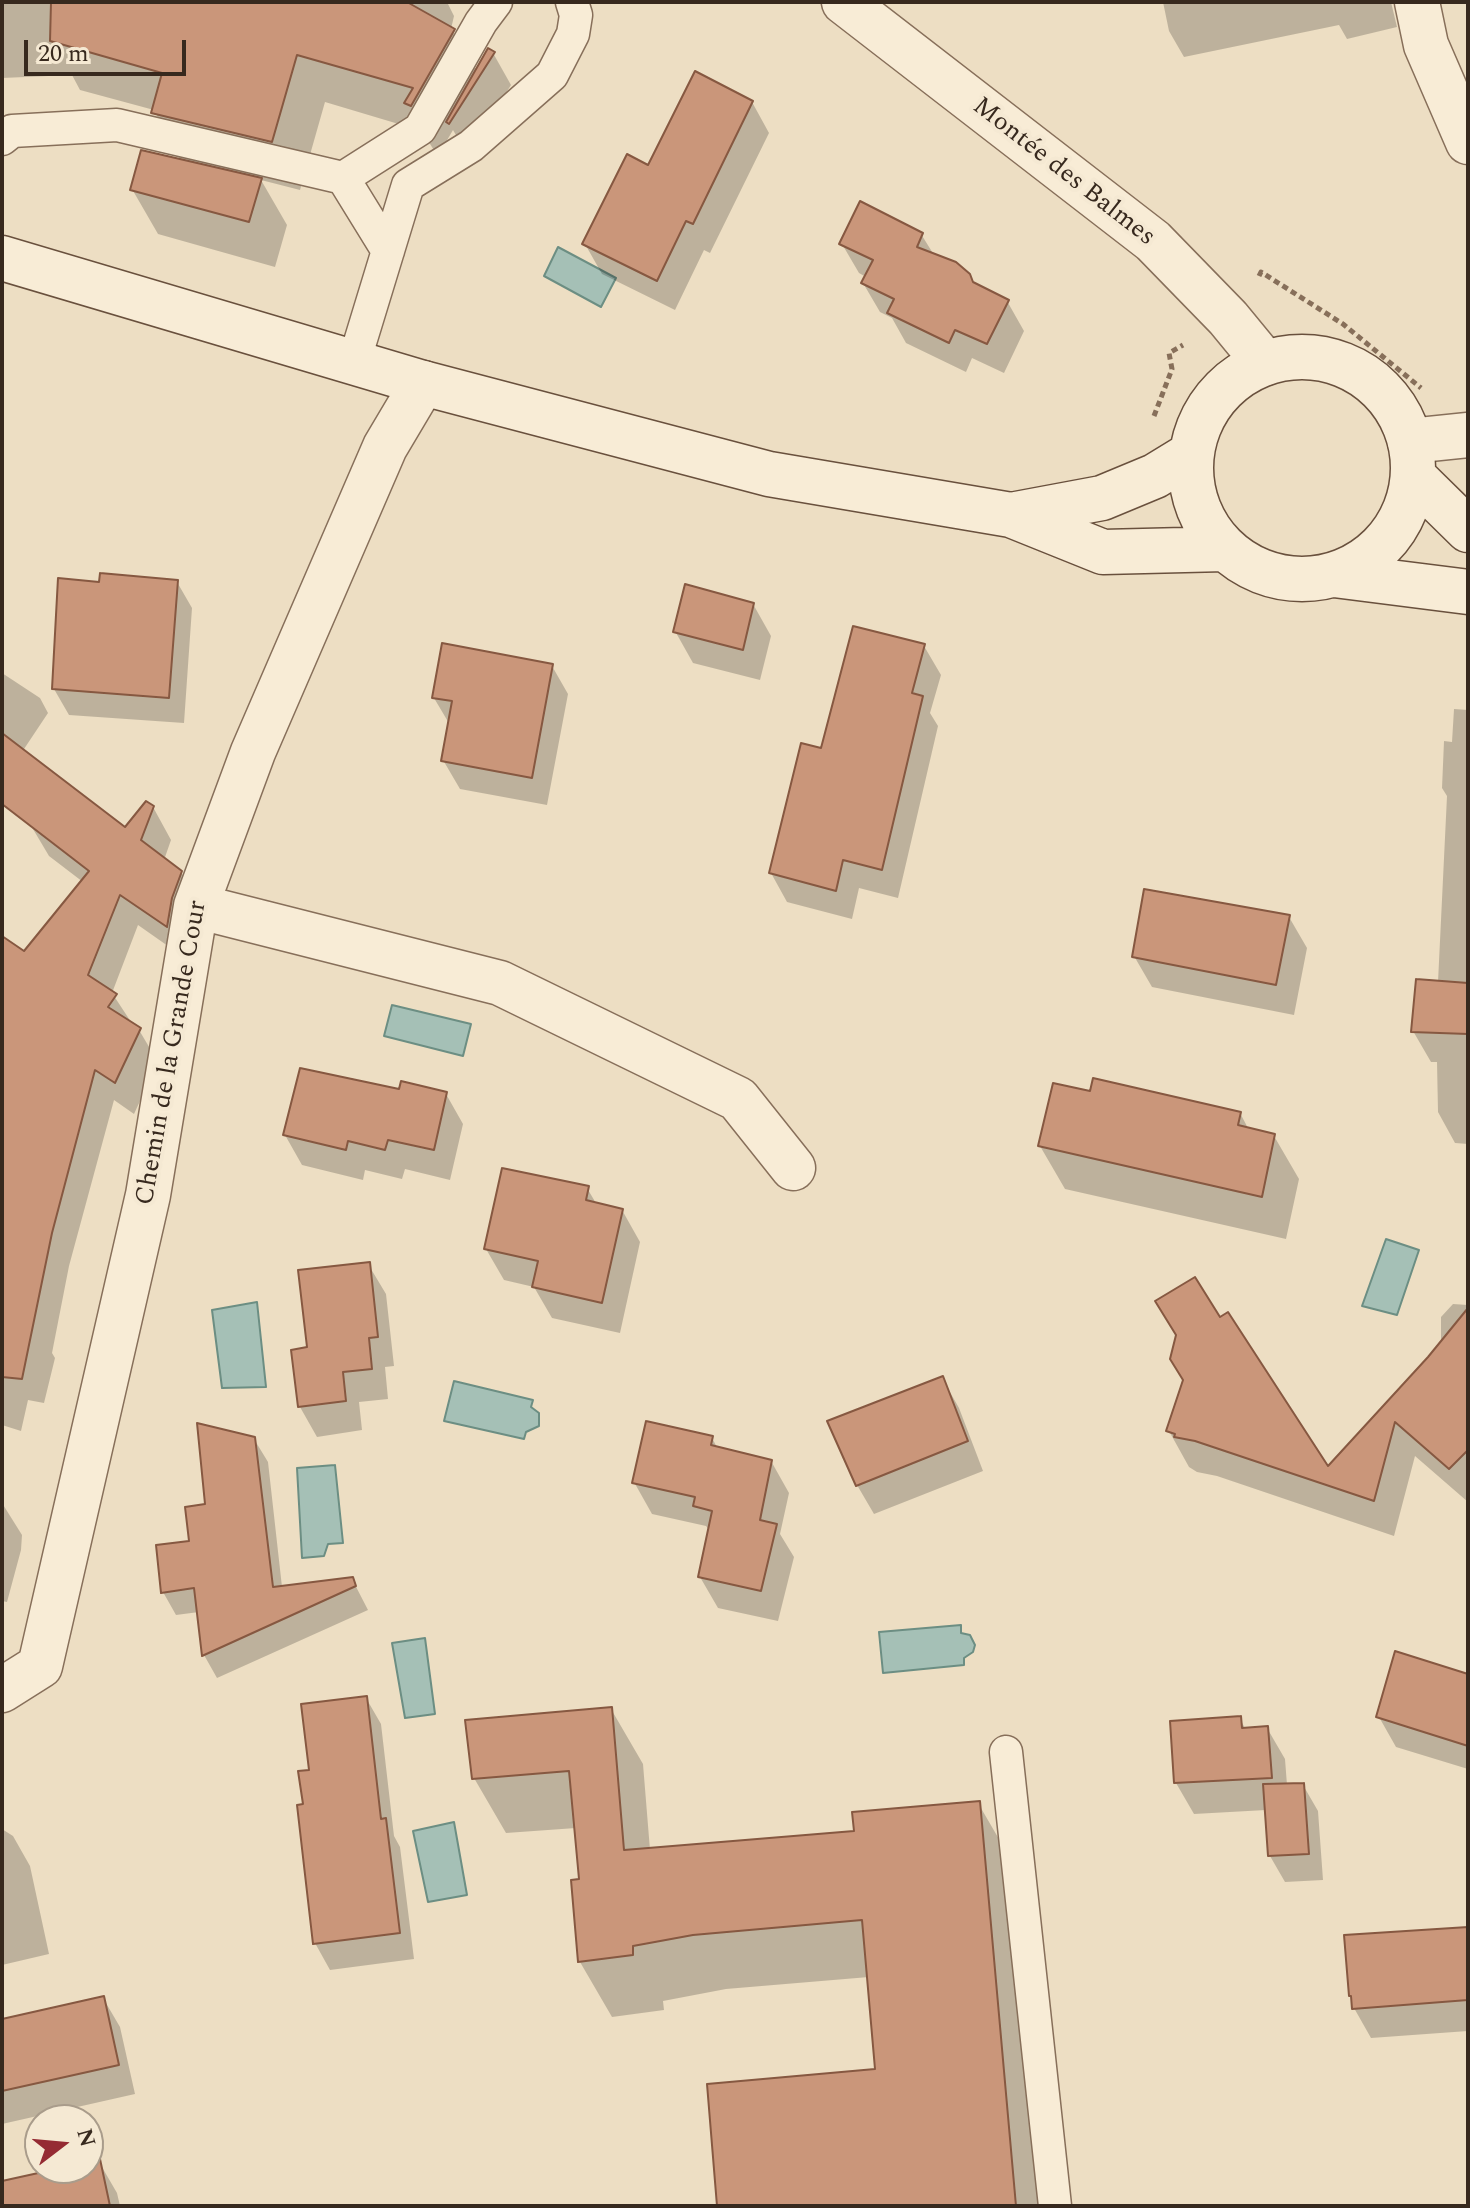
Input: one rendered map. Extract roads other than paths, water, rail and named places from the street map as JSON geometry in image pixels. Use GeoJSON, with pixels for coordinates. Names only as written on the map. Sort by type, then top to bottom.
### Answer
{"type":"FeatureCollection","features":[{"type":"Feature","properties":{"kind":"street","name":"Montée des Balmes"},"geometry":{"type":"LineString","coordinates":[[844,2],[1153,241],[1228,318],[1265,363]]}},
{"type":"Feature","properties":{"kind":"street"},"geometry":{"type":"LineString","coordinates":[[1417,2],[1426,45],[1468,142]]}},
{"type":"Feature","properties":{"kind":"street"},"geometry":{"type":"LineString","coordinates":[[2,258],[423,383],[769,474],[1011,515],[1103,552],[1225,549]]}},
{"type":"Feature","properties":{"kind":"street"},"geometry":{"type":"LineString","coordinates":[[1411,458],[1405,509],[1388,537],[1365,561],[1334,575],[1305,580],[1276,577],[1249,566],[1225,549],[1204,522],[1192,489],[1191,454],[1200,424],[1215,398],[1238,377],[1265,363],[1301,357],[1337,362],[1370,380],[1394,407],[1411,458],[1468,530]]}},
{"type":"Feature","properties":{"kind":"street","name":"Chemin de la Grande Cour"},"geometry":{"type":"LineString","coordinates":[[2,1690],[40,1666],[148,1195],[196,906],[259,737],[385,447],[423,383]]}},
{"type":"Feature","properties":{"kind":"street"},"geometry":{"type":"LineString","coordinates":[[1411,458],[1468,435]]}},
{"type":"Feature","properties":{"kind":"street"},"geometry":{"type":"LineString","coordinates":[[1011,515],[1102,498],[1155,476],[1191,454]]}},
{"type":"Feature","properties":{"kind":"street"},"geometry":{"type":"LineString","coordinates":[[1334,575],[1468,592]]}},
{"type":"Feature","properties":{"kind":"street"},"geometry":{"type":"LineString","coordinates":[[196,906],[500,983],[738,1099],[793,1168]]}},
{"type":"Feature","properties":{"kind":"lane"},"geometry":{"type":"LineString","coordinates":[[343,178],[420,129],[481,22],[496,2]]}},
{"type":"Feature","properties":{"kind":"lane"},"geometry":{"type":"LineString","coordinates":[[354,362],[408,185],[471,146],[552,75],[573,34],[576,15],[572,2]]}},
{"type":"Feature","properties":{"kind":"lane"},"geometry":{"type":"LineString","coordinates":[[2,139],[12,131],[117,125],[343,178],[388,251]]}},
{"type":"Feature","properties":{"kind":"lane"},"geometry":{"type":"LineString","coordinates":[[1006,1752],[1055,2206]]}}]}
